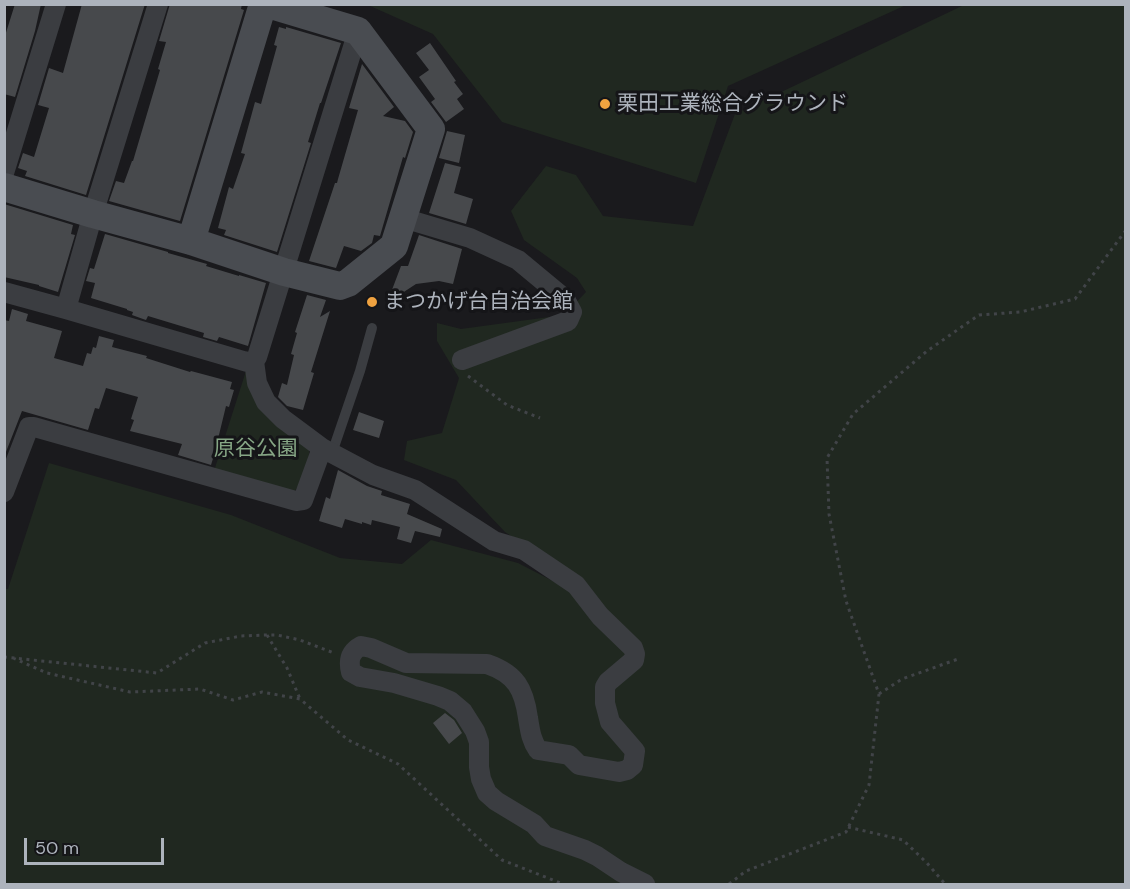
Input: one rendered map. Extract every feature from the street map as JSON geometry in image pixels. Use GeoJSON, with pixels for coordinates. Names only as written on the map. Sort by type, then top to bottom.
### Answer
{"type":"FeatureCollection","features":[{"type":"Feature","properties":{"kind":"street"},"geometry":{"type":"LineString","coordinates":[[4,173],[56,4]]}},
{"type":"Feature","properties":{"kind":"street"},"geometry":{"type":"LineString","coordinates":[[66,309],[158,4]]}},
{"type":"Feature","properties":{"kind":"street"},"geometry":{"type":"LineString","coordinates":[[191,242],[263,4]]}},
{"type":"Feature","properties":{"kind":"street"},"geometry":{"type":"LineString","coordinates":[[4,187],[284,272],[340,286],[348,283],[394,246],[431,129],[358,31],[268,4]]}},
{"type":"Feature","properties":{"kind":"street"},"geometry":{"type":"LineString","coordinates":[[358,31],[284,272],[254,361],[257,383],[266,402],[283,420],[327,451],[373,475],[415,490],[494,542],[524,550],[576,585],[600,616],[633,648],[635,654],[631,664],[608,681],[605,687],[605,703],[610,722],[634,750],[633,765],[619,772],[579,765],[569,755],[538,750],[531,735],[523,693],[517,682],[500,668],[487,664],[406,663],[361,646],[351,655],[349,664],[351,672],[360,677],[402,686],[450,701],[463,712],[475,731],[479,742],[481,779],[487,793],[534,824],[545,836],[585,850],[645,885]]}},
{"type":"Feature","properties":{"kind":"street"},"geometry":{"type":"LineString","coordinates":[[403,218],[470,238],[518,260],[565,299],[572,312],[568,321],[462,360]]}},
{"type":"Feature","properties":{"kind":"street"},"geometry":{"type":"LineString","coordinates":[[4,292],[246,362],[254,361]]}},
{"type":"Feature","properties":{"kind":"street"},"geometry":{"type":"LineString","coordinates":[[4,492],[29,427],[296,501],[303,500],[327,451]]}},
{"type":"Feature","properties":{"kind":"lane"},"geometry":{"type":"LineString","coordinates":[[327,451],[360,371],[372,328]]}},
{"type":"Feature","properties":{"kind":"path"},"geometry":{"type":"LineString","coordinates":[[729,885],[746,872],[846,832],[869,785],[879,694],[846,601],[829,514],[827,458],[853,414],[927,351],[979,315],[1020,312],[1075,298],[1125,230]]}},
{"type":"Feature","properties":{"kind":"path"},"geometry":{"type":"LineString","coordinates":[[462,360],[461,371],[483,388],[507,405],[540,418]]}},
{"type":"Feature","properties":{"kind":"path"},"geometry":{"type":"LineString","coordinates":[[267,635],[287,668],[300,699],[348,740],[398,764],[502,860],[563,885]]}},
{"type":"Feature","properties":{"kind":"path"},"geometry":{"type":"LineString","coordinates":[[4,657],[157,673],[205,643],[242,636],[277,635],[300,640],[350,659]]}},
{"type":"Feature","properties":{"kind":"path"},"geometry":{"type":"LineString","coordinates":[[13,658],[47,673],[130,692],[200,689],[233,700],[262,692],[300,699]]}},
{"type":"Feature","properties":{"kind":"path"},"geometry":{"type":"LineString","coordinates":[[879,694],[902,679],[958,659]]}},
{"type":"Feature","properties":{"kind":"path"},"geometry":{"type":"LineString","coordinates":[[848,827],[903,840],[927,863],[945,885]]}},
{"type":"Feature","properties":{"kind":"green space","name":"栗田工業総合グラウンド"},"geometry":{"type":"Polygon","coordinates":[[[368,5],[906,5],[728,86],[696,183],[502,122],[433,34],[368,5]]]}},
{"type":"Feature","properties":{"kind":"green space"},"geometry":{"type":"Polygon","coordinates":[[[964,5],[1125,5],[1125,884],[5,884],[5,589],[8,589],[49,463],[231,515],[340,558],[402,564],[431,540],[518,563],[574,592],[584,584],[505,532],[456,480],[404,460],[407,441],[442,433],[459,378],[437,341],[437,323],[461,329],[564,315],[586,292],[577,278],[524,240],[511,211],[546,166],[576,175],[603,216],[693,226],[735,114],[964,5]]]}},
{"type":"Feature","properties":{"kind":"green space","name":"原谷公園"},"geometry":{"type":"Polygon","coordinates":[[[246,371],[309,445],[306,470],[300,484],[293,492],[214,471],[246,371]]]}},
{"type":"Feature","properties":{"kind":"building"},"geometry":{"type":"Polygon","coordinates":[[[15,4],[41,4],[15,97],[4,94],[4,39],[15,4]]]}},
{"type":"Feature","properties":{"kind":"building"},"geometry":{"type":"Polygon","coordinates":[[[82,4],[145,4],[86,195],[25,176],[27,171],[18,168],[23,153],[34,157],[49,108],[38,105],[49,68],[63,73],[82,4]]]}},
{"type":"Feature","properties":{"kind":"building"},"geometry":{"type":"Polygon","coordinates":[[[170,4],[242,4],[241,9],[244,10],[180,221],[109,201],[116,181],[124,183],[133,161],[160,70],[158,69],[166,42],[159,41],[170,4]]]}},
{"type":"Feature","properties":{"kind":"building"},"geometry":{"type":"Polygon","coordinates":[[[279,27],[341,43],[308,142],[311,143],[277,252],[224,235],[226,230],[218,228],[229,187],[233,189],[245,154],[241,153],[255,102],[261,104],[277,46],[274,45],[279,27]]]}},
{"type":"Feature","properties":{"kind":"building"},"geometry":{"type":"Polygon","coordinates":[[[430,43],[463,94],[457,99],[464,109],[446,122],[431,102],[435,99],[419,77],[429,70],[416,53],[430,43]]]}},
{"type":"Feature","properties":{"kind":"building"},"geometry":{"type":"Polygon","coordinates":[[[362,64],[394,107],[383,116],[405,121],[413,132],[405,158],[403,157],[380,236],[374,235],[372,243],[361,251],[344,246],[336,268],[309,261],[335,183],[337,183],[358,110],[349,108],[362,64]]]}},
{"type":"Feature","properties":{"kind":"building"},"geometry":{"type":"Polygon","coordinates":[[[447,131],[465,135],[459,163],[439,158],[447,131]]]}},
{"type":"Feature","properties":{"kind":"building"},"geometry":{"type":"Polygon","coordinates":[[[445,163],[461,167],[454,193],[473,199],[466,224],[429,213],[445,163]]]}},
{"type":"Feature","properties":{"kind":"building"},"geometry":{"type":"Polygon","coordinates":[[[4,204],[73,225],[71,234],[75,235],[58,292],[4,277],[4,204]]]}},
{"type":"Feature","properties":{"kind":"building"},"geometry":{"type":"Polygon","coordinates":[[[105,234],[266,283],[248,346],[219,337],[217,341],[203,337],[204,333],[148,316],[146,320],[132,315],[133,312],[127,309],[91,298],[95,283],[86,281],[90,268],[94,269],[105,234]]]}},
{"type":"Feature","properties":{"kind":"building"},"geometry":{"type":"Polygon","coordinates":[[[419,235],[462,249],[453,284],[439,281],[416,284],[387,303],[401,266],[408,266],[419,235]]]}},
{"type":"Feature","properties":{"kind":"building"},"geometry":{"type":"Polygon","coordinates":[[[307,295],[326,300],[320,317],[330,311],[311,372],[314,373],[303,410],[287,406],[278,397],[282,383],[287,385],[294,355],[291,354],[297,333],[295,332],[307,295]]]}},
{"type":"Feature","properties":{"kind":"building"},"geometry":{"type":"Polygon","coordinates":[[[12,309],[28,314],[26,321],[62,331],[54,358],[83,366],[87,353],[91,354],[93,347],[96,348],[99,336],[114,340],[112,347],[147,356],[146,358],[190,372],[232,382],[230,389],[234,390],[229,407],[226,406],[211,465],[178,455],[182,444],[130,431],[138,397],[106,388],[99,409],[95,408],[88,430],[22,411],[4,457],[4,320],[9,321],[12,309]]]}},
{"type":"Feature","properties":{"kind":"building"},"geometry":{"type":"Polygon","coordinates":[[[359,412],[384,421],[379,438],[353,430],[359,412]]]}},
{"type":"Feature","properties":{"kind":"building"},"geometry":{"type":"Polygon","coordinates":[[[338,470],[367,486],[382,491],[381,495],[410,504],[407,514],[442,529],[440,537],[415,531],[411,543],[397,539],[400,527],[372,520],[371,525],[345,519],[342,528],[319,521],[326,497],[330,499],[338,470]]]}},
{"type":"Feature","properties":{"kind":"building"},"geometry":{"type":"Polygon","coordinates":[[[445,713],[454,720],[462,733],[449,744],[433,723],[445,713]]]}},
{"type":"Feature","properties":{"kind":"place","name":"栗田工業総合グラウンド"},"geometry":{"type":"Point","coordinates":[605,104]}},
{"type":"Feature","properties":{"kind":"place","name":"まつかげ台自治会館"},"geometry":{"type":"Point","coordinates":[372,302]}}]}
